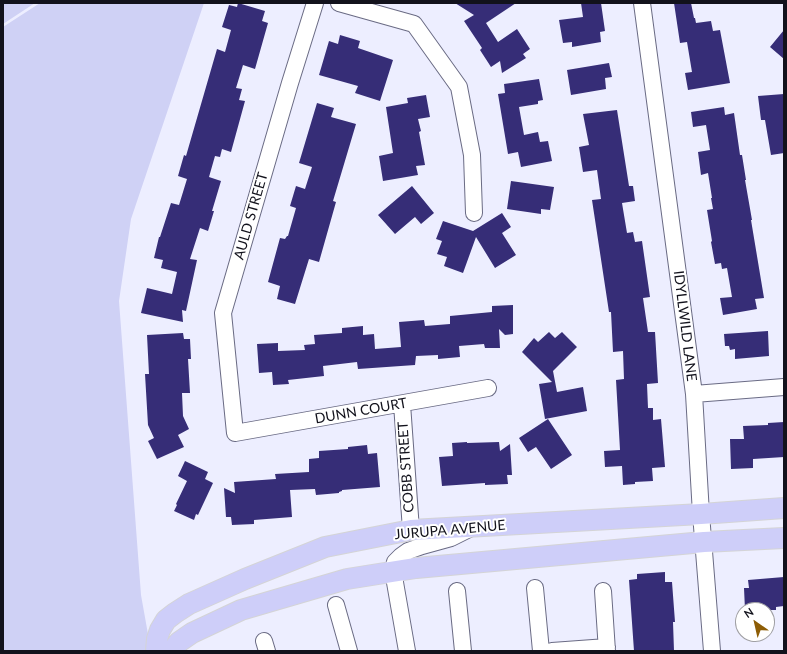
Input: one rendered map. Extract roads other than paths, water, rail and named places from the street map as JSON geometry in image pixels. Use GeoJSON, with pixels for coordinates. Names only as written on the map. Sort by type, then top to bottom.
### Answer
{"type":"FeatureCollection","features":[{"type":"Feature","properties":{"kind":"main road","name":"JURUPA AVENUE"},"geometry":{"type":"LineString","coordinates":[[156,651],[157,639],[166,620],[189,604],[245,579],[325,548],[411,530],[784,508]]}},
{"type":"Feature","properties":{"kind":"main road"},"geometry":{"type":"LineString","coordinates":[[172,651],[179,642],[192,633],[240,610],[346,578],[416,568],[704,542],[784,538]]}},
{"type":"Feature","properties":{"kind":"street","name":"AULD STREET"},"geometry":{"type":"LineString","coordinates":[[235,433],[223,313],[290,83],[315,3]]}},
{"type":"Feature","properties":{"kind":"street"},"geometry":{"type":"LineString","coordinates":[[339,3],[414,24],[459,87],[472,155],[474,213]]}},
{"type":"Feature","properties":{"kind":"street","name":"IDYLLWILD LANE"},"geometry":{"type":"LineString","coordinates":[[642,3],[694,394],[701,514],[712,651]]}},
{"type":"Feature","properties":{"kind":"street"},"geometry":{"type":"LineString","coordinates":[[694,394],[784,387]]}},
{"type":"Feature","properties":{"kind":"street","name":"DUNN COURT"},"geometry":{"type":"LineString","coordinates":[[235,433],[488,388]]}},
{"type":"Feature","properties":{"kind":"street","name":"COBB STREET"},"geometry":{"type":"LineString","coordinates":[[402,404],[411,530]]}},
{"type":"Feature","properties":{"kind":"street"},"geometry":{"type":"LineString","coordinates":[[407,651],[393,571],[396,562],[408,551],[451,538],[474,527]]}},
{"type":"Feature","properties":{"kind":"street"},"geometry":{"type":"LineString","coordinates":[[535,588],[541,651]]}},
{"type":"Feature","properties":{"kind":"street"},"geometry":{"type":"LineString","coordinates":[[457,591],[463,651]]}},
{"type":"Feature","properties":{"kind":"street"},"geometry":{"type":"LineString","coordinates":[[552,651],[607,649],[603,591]]}},
{"type":"Feature","properties":{"kind":"street"},"geometry":{"type":"LineString","coordinates":[[336,605],[349,651]]}}]}
